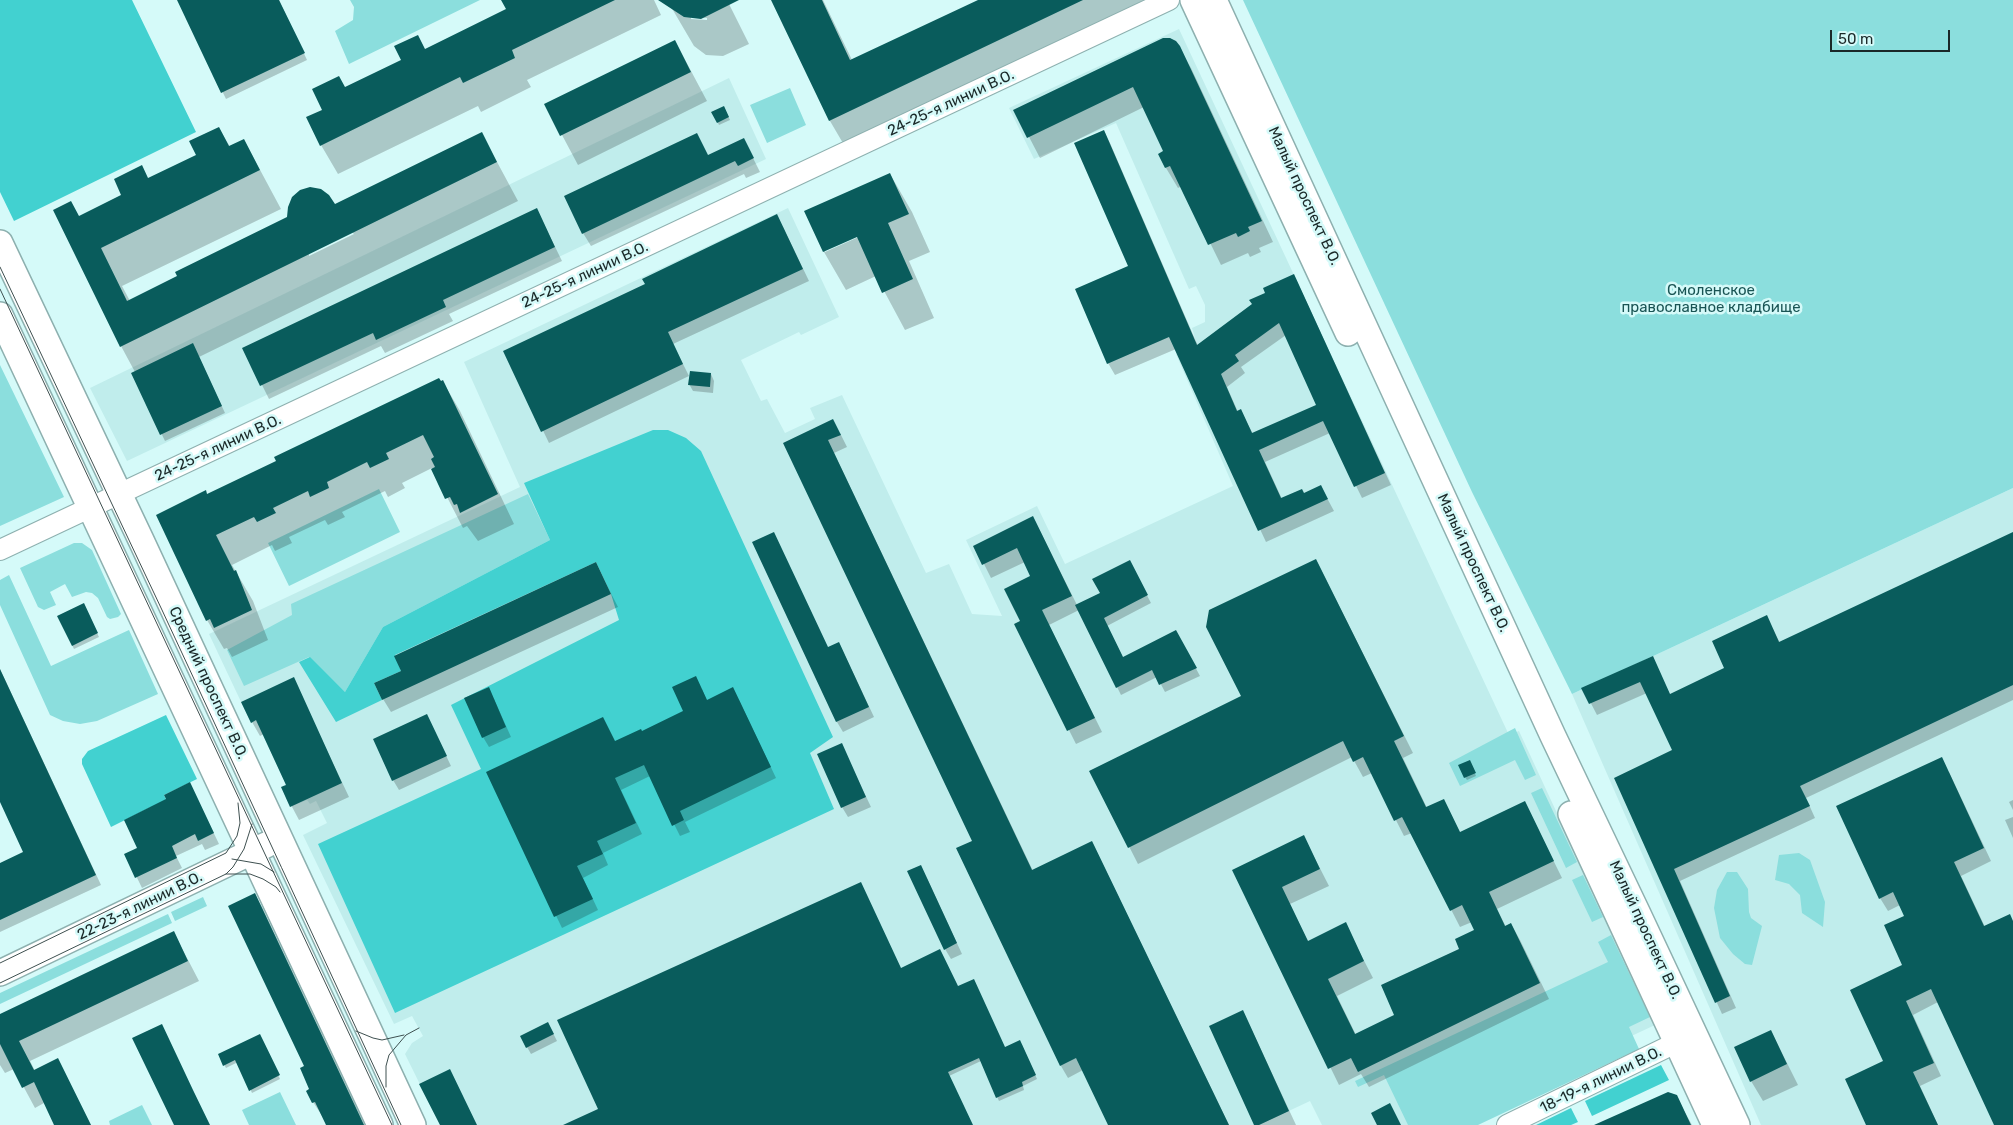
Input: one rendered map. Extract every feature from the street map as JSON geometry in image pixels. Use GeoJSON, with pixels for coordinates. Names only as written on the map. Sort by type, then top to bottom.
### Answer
{"type":"FeatureCollection","features":[{"type":"Feature","properties":{"kind":"main road","name":"Малый проспект В.О."},"geometry":{"type":"LineString","coordinates":[[1193,0],[1686,1038],[1736,1125]]}},
{"type":"Feature","properties":{"kind":"main road","name":"Малый проспект В.О."},"geometry":{"type":"LineString","coordinates":[[1214,0],[1549,728],[1686,1038],[1715,1125]]}},
{"type":"Feature","properties":{"kind":"main road","name":"Средний проспект В.О."},"geometry":{"type":"LineString","coordinates":[[0,243],[413,1125]]}},
{"type":"Feature","properties":{"kind":"main road","name":"Средний проспект В.О."},"geometry":{"type":"LineString","coordinates":[[0,314],[380,1125]]}},
{"type":"Feature","properties":{"kind":"main road","name":"22-23-я линии В.О."},"geometry":{"type":"LineString","coordinates":[[0,973],[280,838]]}},
{"type":"Feature","properties":{"kind":"street","name":"24-25-я линии В.О."},"geometry":{"type":"LineString","coordinates":[[0,550],[1169,0]]}},
{"type":"Feature","properties":{"kind":"street","name":"18-19-я линии В.О."},"geometry":{"type":"LineString","coordinates":[[1507,1125],[1686,1038]]}},
{"type":"Feature","properties":{"kind":"shaded area"},"geometry":{"type":"Polygon","coordinates":[[[0,0],[132,0],[196,132],[14,221],[0,192],[0,0]]]}},
{"type":"Feature","properties":{"kind":"shaded area"},"geometry":{"type":"Polygon","coordinates":[[[1179,29],[1509,735],[1519,731],[1655,1025],[1441,1125],[1322,1125],[1310,1101],[1259,1125],[440,1125],[405,1054],[412,1043],[423,1036],[412,1016],[394,1024],[303,835],[327,823],[316,801],[310,804],[307,800],[290,807],[281,787],[286,784],[256,721],[251,723],[209,634],[520,487],[464,362],[788,208],[839,317],[801,335],[799,332],[741,360],[761,401],[767,399],[785,433],[815,419],[810,408],[842,395],[926,573],[949,564],[972,614],[1002,616],[966,540],[1037,506],[1065,564],[1233,486],[1176,354],[1196,342],[1192,328],[1205,322],[1205,305],[1196,286],[1189,289],[1116,123],[1034,159],[1009,108],[1179,29]]]}},
{"type":"Feature","properties":{"kind":"shaded area"},"geometry":{"type":"Polygon","coordinates":[[[729,78],[766,159],[127,461],[90,388],[729,78]]]}},
{"type":"Feature","properties":{"kind":"shaded area"},"geometry":{"type":"Polygon","coordinates":[[[653,430],[668,430],[686,438],[701,451],[833,737],[810,753],[834,809],[395,1013],[318,844],[481,769],[451,705],[619,620],[611,594],[596,562],[395,655],[401,671],[374,683],[382,700],[336,722],[299,662],[310,657],[345,692],[383,627],[550,540],[524,483],[653,430]]]}},
{"type":"Feature","properties":{"kind":"shaded area"},"geometry":{"type":"Polygon","coordinates":[[[2013,488],[2013,1125],[1761,1125],[1572,694],[2013,488]]]}},
{"type":"Feature","properties":{"kind":"shaded area"},"geometry":{"type":"Polygon","coordinates":[[[166,715],[197,779],[164,795],[170,808],[151,807],[111,827],[82,764],[82,759],[88,751],[166,715]]]}},
{"type":"Feature","properties":{"kind":"shaded area"},"geometry":{"type":"Polygon","coordinates":[[[1661,1065],[1669,1080],[1592,1116],[1585,1101],[1661,1065]]]}},
{"type":"Feature","properties":{"kind":"shaded area"},"geometry":{"type":"Polygon","coordinates":[[[1571,1108],[1578,1122],[1571,1125],[1536,1125],[1571,1108]]]}},
{"type":"Feature","properties":{"kind":"green space"},"geometry":{"type":"Polygon","coordinates":[[[350,0],[480,0],[349,64],[335,31],[353,20],[354,7],[350,0]]]}},
{"type":"Feature","properties":{"kind":"green space","name":"Смоленское православное кладбище"},"geometry":{"type":"Polygon","coordinates":[[[1243,0],[2013,0],[2013,488],[1572,694],[1472,492],[1243,0]]]}},
{"type":"Feature","properties":{"kind":"green space"},"geometry":{"type":"Polygon","coordinates":[[[790,88],[806,125],[767,143],[750,105],[790,88]]]}},
{"type":"Feature","properties":{"kind":"green space"},"geometry":{"type":"Polygon","coordinates":[[[0,365],[64,497],[0,526],[0,365]]]}},
{"type":"Feature","properties":{"kind":"green space"},"geometry":{"type":"Polygon","coordinates":[[[379,489],[400,532],[289,586],[268,543],[379,489]]]}},
{"type":"Feature","properties":{"kind":"green space"},"geometry":{"type":"Polygon","coordinates":[[[528,494],[550,540],[383,627],[345,692],[309,657],[244,686],[227,650],[292,615],[291,604],[528,494]]]}},
{"type":"Feature","properties":{"kind":"green space"},"geometry":{"type":"Polygon","coordinates":[[[74,543],[82,543],[92,550],[121,614],[118,617],[110,619],[107,617],[98,598],[92,593],[86,592],[72,597],[65,584],[50,592],[56,605],[44,610],[38,607],[20,568],[74,543]]]}},
{"type":"Feature","properties":{"kind":"green space"},"geometry":{"type":"Polygon","coordinates":[[[9,575],[51,666],[129,630],[158,694],[97,721],[80,724],[63,721],[50,715],[0,605],[0,580],[9,575]]]}},
{"type":"Feature","properties":{"kind":"green space"},"geometry":{"type":"Polygon","coordinates":[[[1515,728],[1536,775],[1525,780],[1515,760],[1460,786],[1449,763],[1515,728]]]}},
{"type":"Feature","properties":{"kind":"green space"},"geometry":{"type":"Polygon","coordinates":[[[1542,788],[1577,862],[1566,868],[1531,793],[1542,788]]]}},
{"type":"Feature","properties":{"kind":"green space"},"geometry":{"type":"Polygon","coordinates":[[[1799,853],[1810,860],[1825,902],[1823,927],[1802,913],[1800,895],[1789,884],[1775,880],[1779,855],[1799,853]]]}},
{"type":"Feature","properties":{"kind":"green space"},"geometry":{"type":"Polygon","coordinates":[[[1727,872],[1737,872],[1748,889],[1751,918],[1762,926],[1752,965],[1745,964],[1733,954],[1720,938],[1714,908],[1717,890],[1727,872]]]}},
{"type":"Feature","properties":{"kind":"green space"},"geometry":{"type":"Polygon","coordinates":[[[1583,875],[1603,917],[1592,922],[1572,880],[1583,875]]]}},
{"type":"Feature","properties":{"kind":"green space"},"geometry":{"type":"Polygon","coordinates":[[[203,897],[207,906],[175,921],[171,912],[203,897]]]}},
{"type":"Feature","properties":{"kind":"green space"},"geometry":{"type":"Polygon","coordinates":[[[168,914],[172,923],[0,1004],[0,993],[168,914]]]}},
{"type":"Feature","properties":{"kind":"green space"},"geometry":{"type":"Polygon","coordinates":[[[1611,935],[1650,1017],[1629,1027],[1639,1049],[1478,1125],[1408,1125],[1384,1075],[1358,1087],[1355,1081],[1608,962],[1598,942],[1611,935]]]}},
{"type":"Feature","properties":{"kind":"green space"},"geometry":{"type":"Polygon","coordinates":[[[280,1092],[296,1125],[249,1125],[242,1110],[280,1092]]]}},
{"type":"Feature","properties":{"kind":"green space"},"geometry":{"type":"Polygon","coordinates":[[[142,1105],[152,1125],[110,1125],[109,1121],[142,1105]]]}},
{"type":"Feature","properties":{"kind":"building"},"geometry":{"type":"Polygon","coordinates":[[[177,0],[279,0],[305,53],[221,93],[177,0]]]}},
{"type":"Feature","properties":{"kind":"building"},"geometry":{"type":"Polygon","coordinates":[[[501,0],[615,0],[512,50],[515,58],[463,83],[460,77],[320,146],[306,117],[322,110],[312,89],[339,76],[345,87],[401,60],[394,46],[418,35],[425,49],[506,9],[501,0]]]}},
{"type":"Feature","properties":{"kind":"building"},"geometry":{"type":"Polygon","coordinates":[[[658,0],[739,0],[701,19],[684,17],[658,0]]]}},
{"type":"Feature","properties":{"kind":"building"},"geometry":{"type":"Polygon","coordinates":[[[771,0],[822,0],[850,60],[978,0],[1083,0],[829,121],[771,0]]]}},
{"type":"Feature","properties":{"kind":"building"},"geometry":{"type":"Polygon","coordinates":[[[1163,38],[1170,38],[1180,46],[1262,221],[1248,227],[1250,231],[1238,237],[1236,233],[1208,245],[1170,166],[1165,168],[1158,154],[1163,151],[1133,87],[1027,138],[1013,110],[1163,38]]]}},
{"type":"Feature","properties":{"kind":"building"},"geometry":{"type":"Polygon","coordinates":[[[675,40],[691,72],[560,136],[544,104],[675,40]]]}},
{"type":"Feature","properties":{"kind":"building"},"geometry":{"type":"Polygon","coordinates":[[[724,106],[729,117],[717,123],[711,112],[724,106]]]}},
{"type":"Feature","properties":{"kind":"building"},"geometry":{"type":"Polygon","coordinates":[[[219,127],[229,146],[244,139],[260,170],[101,248],[127,301],[177,276],[175,272],[287,217],[292,197],[300,190],[310,187],[321,189],[329,195],[335,204],[482,132],[497,162],[120,347],[53,210],[71,201],[79,216],[121,195],[114,179],[142,165],[148,178],[196,155],[189,141],[219,127]]]}},
{"type":"Feature","properties":{"kind":"building"},"geometry":{"type":"Polygon","coordinates":[[[1104,130],[1197,345],[1252,304],[1249,300],[1265,293],[1263,288],[1294,274],[1385,473],[1354,487],[1323,421],[1259,450],[1281,498],[1302,489],[1304,493],[1321,485],[1328,499],[1258,531],[1169,337],[1107,364],[1075,289],[1128,266],[1074,143],[1104,130]],[[1279,323],[1235,355],[1239,361],[1221,374],[1237,411],[1241,409],[1252,433],[1316,405],[1279,323]]]}},
{"type":"Feature","properties":{"kind":"building"},"geometry":{"type":"Polygon","coordinates":[[[697,133],[708,155],[744,138],[754,158],[738,166],[735,161],[582,234],[564,196],[697,133]]]}},
{"type":"Feature","properties":{"kind":"building"},"geometry":{"type":"Polygon","coordinates":[[[890,173],[909,214],[888,223],[913,279],[882,293],[857,237],[823,252],[804,211],[890,173]]]}},
{"type":"Feature","properties":{"kind":"building"},"geometry":{"type":"Polygon","coordinates":[[[537,208],[555,247],[443,300],[446,307],[376,340],[373,333],[260,386],[242,348],[537,208]]]}},
{"type":"Feature","properties":{"kind":"building"},"geometry":{"type":"Polygon","coordinates":[[[777,214],[803,269],[668,332],[683,364],[541,432],[503,351],[645,284],[642,279],[777,214]]]}},
{"type":"Feature","properties":{"kind":"building"},"geometry":{"type":"Polygon","coordinates":[[[193,343],[222,406],[160,435],[131,373],[193,343]]]}},
{"type":"Feature","properties":{"kind":"building"},"geometry":{"type":"Polygon","coordinates":[[[690,371],[711,373],[710,387],[688,385],[690,371]]]}},
{"type":"Feature","properties":{"kind":"building"},"geometry":{"type":"Polygon","coordinates":[[[439,378],[441,381],[443,380],[498,494],[460,513],[457,504],[454,505],[450,497],[445,499],[431,469],[435,467],[431,459],[434,457],[423,435],[386,453],[389,459],[370,468],[367,462],[327,482],[329,488],[310,497],[308,491],[273,508],[276,513],[257,522],[254,517],[216,535],[234,571],[236,570],[252,610],[214,628],[210,619],[206,621],[156,515],[206,490],[207,494],[276,461],[274,457],[439,378]]]}},
{"type":"Feature","properties":{"kind":"building"},"geometry":{"type":"Polygon","coordinates":[[[833,419],[841,435],[828,440],[1032,870],[1092,841],[1229,1125],[1108,1125],[1076,1058],[1060,1066],[956,848],[972,841],[783,443],[833,419]]]}},
{"type":"Feature","properties":{"kind":"building"},"geometry":{"type":"Polygon","coordinates":[[[1033,516],[1072,596],[1042,610],[1095,718],[1067,731],[1014,624],[1020,621],[1004,589],[1030,576],[1017,548],[982,565],[973,546],[1033,516]]]}},
{"type":"Feature","properties":{"kind":"building"},"geometry":{"type":"Polygon","coordinates":[[[774,532],[828,647],[839,642],[869,707],[836,722],[752,542],[774,532]]]}},
{"type":"Feature","properties":{"kind":"building"},"geometry":{"type":"Polygon","coordinates":[[[2013,532],[2013,685],[1800,786],[1810,806],[1674,869],[1730,996],[1715,1003],[1614,778],[1672,750],[1640,682],[1589,704],[1581,688],[1653,656],[1670,694],[1724,668],[1712,641],[1767,615],[1779,642],[2013,532]]]}},
{"type":"Feature","properties":{"kind":"building"},"geometry":{"type":"Polygon","coordinates":[[[1316,559],[1404,736],[1394,741],[1426,807],[1444,799],[1460,832],[1525,801],[1554,861],[1489,892],[1505,926],[1511,923],[1540,983],[1358,1072],[1351,1058],[1328,1069],[1232,870],[1304,835],[1320,869],[1282,887],[1308,941],[1346,922],[1364,961],[1328,979],[1355,1034],[1394,1015],[1381,985],[1459,949],[1455,939],[1474,930],[1462,905],[1450,911],[1402,817],[1394,821],[1363,757],[1353,762],[1343,741],[1128,848],[1089,771],[1241,696],[1206,627],[1209,610],[1316,559]]]}},
{"type":"Feature","properties":{"kind":"building"},"geometry":{"type":"Polygon","coordinates":[[[1130,560],[1148,595],[1104,618],[1123,657],[1176,630],[1197,668],[1159,685],[1152,670],[1116,688],[1075,605],[1100,593],[1092,579],[1130,560]]]}},
{"type":"Feature","properties":{"kind":"building"},"geometry":{"type":"Polygon","coordinates":[[[596,562],[611,594],[382,700],[374,683],[401,671],[394,656],[596,562]]]}},
{"type":"Feature","properties":{"kind":"building"},"geometry":{"type":"Polygon","coordinates":[[[84,603],[98,633],[72,646],[57,616],[84,603]]]}},
{"type":"Feature","properties":{"kind":"building"},"geometry":{"type":"Polygon","coordinates":[[[0,669],[96,875],[0,920],[0,863],[23,852],[0,802],[0,669]]]}},
{"type":"Feature","properties":{"kind":"building"},"geometry":{"type":"Polygon","coordinates":[[[696,676],[707,700],[733,687],[771,767],[680,811],[684,820],[672,826],[644,765],[615,778],[636,823],[597,841],[603,854],[577,866],[593,899],[554,917],[486,772],[603,717],[615,741],[641,729],[642,731],[683,711],[672,687],[696,676]]]}},
{"type":"Feature","properties":{"kind":"building"},"geometry":{"type":"Polygon","coordinates":[[[294,677],[342,783],[290,807],[281,787],[286,785],[256,720],[251,723],[241,702],[294,677]]]}},
{"type":"Feature","properties":{"kind":"building"},"geometry":{"type":"Polygon","coordinates":[[[489,687],[506,727],[482,738],[464,698],[489,687]]]}},
{"type":"Feature","properties":{"kind":"building"},"geometry":{"type":"Polygon","coordinates":[[[427,714],[447,756],[392,781],[373,739],[427,714]]]}},
{"type":"Feature","properties":{"kind":"building"},"geometry":{"type":"Polygon","coordinates":[[[842,743],[866,797],[841,808],[817,754],[842,743]]]}},
{"type":"Feature","properties":{"kind":"building"},"geometry":{"type":"Polygon","coordinates":[[[1942,757],[1984,848],[1954,862],[1984,926],[2010,914],[2013,921],[2013,1125],[1994,1125],[1931,989],[1906,1001],[1934,1063],[1913,1072],[1938,1125],[1866,1125],[1845,1079],[1883,1061],[1850,990],[1902,965],[1884,925],[1904,916],[1893,892],[1879,899],[1836,806],[1942,757]]]}},
{"type":"Feature","properties":{"kind":"building"},"geometry":{"type":"Polygon","coordinates":[[[1470,760],[1476,773],[1464,778],[1458,765],[1470,760]]]}},
{"type":"Feature","properties":{"kind":"building"},"geometry":{"type":"Polygon","coordinates":[[[190,782],[214,833],[198,841],[195,834],[172,846],[177,858],[135,878],[124,854],[137,848],[124,820],[166,799],[164,795],[190,782]]]}},
{"type":"Feature","properties":{"kind":"building"},"geometry":{"type":"Polygon","coordinates":[[[921,865],[957,943],[944,950],[907,871],[921,865]]]}},
{"type":"Feature","properties":{"kind":"building"},"geometry":{"type":"Polygon","coordinates":[[[861,882],[901,968],[940,949],[958,986],[974,979],[1005,1047],[1020,1040],[1036,1075],[1022,1082],[1023,1086],[996,1098],[979,1058],[948,1072],[973,1125],[563,1125],[598,1109],[557,1020],[861,882]]]}},
{"type":"Feature","properties":{"kind":"building"},"geometry":{"type":"Polygon","coordinates":[[[255,893],[364,1125],[326,1125],[315,1102],[312,1103],[306,1091],[309,1089],[300,1068],[304,1066],[228,906],[255,893]]]}},
{"type":"Feature","properties":{"kind":"building"},"geometry":{"type":"Polygon","coordinates":[[[174,931],[188,961],[19,1041],[34,1070],[58,1058],[91,1125],[54,1125],[34,1082],[22,1088],[0,1044],[0,1014],[174,931]]]}},
{"type":"Feature","properties":{"kind":"building"},"geometry":{"type":"Polygon","coordinates":[[[1243,1010],[1289,1111],[1259,1125],[1254,1125],[1209,1026],[1243,1010]]]}},
{"type":"Feature","properties":{"kind":"building"},"geometry":{"type":"Polygon","coordinates":[[[548,1022],[554,1034],[526,1048],[520,1036],[548,1022]]]}},
{"type":"Feature","properties":{"kind":"building"},"geometry":{"type":"Polygon","coordinates":[[[162,1024],[210,1125],[174,1125],[132,1038],[162,1024]]]}},
{"type":"Feature","properties":{"kind":"building"},"geometry":{"type":"Polygon","coordinates":[[[1771,1030],[1787,1064],[1750,1082],[1734,1047],[1771,1030]]]}},
{"type":"Feature","properties":{"kind":"building"},"geometry":{"type":"Polygon","coordinates":[[[260,1034],[280,1075],[249,1091],[235,1060],[223,1066],[218,1054],[260,1034]]]}},
{"type":"Feature","properties":{"kind":"building"},"geometry":{"type":"Polygon","coordinates":[[[450,1069],[477,1125],[440,1125],[419,1084],[450,1069]]]}},
{"type":"Feature","properties":{"kind":"building"},"geometry":{"type":"Polygon","coordinates":[[[1668,1092],[1677,1095],[1691,1125],[1594,1125],[1668,1092]]]}},
{"type":"Feature","properties":{"kind":"building"},"geometry":{"type":"Polygon","coordinates":[[[1390,1103],[1401,1125],[1377,1125],[1371,1113],[1390,1103]]]}},
{"type":"Feature","properties":{"kind":"tram line"},"geometry":{"type":"LineString","coordinates":[[0,267],[162,610],[401,1125]]}},
{"type":"Feature","properties":{"kind":"tram line"},"geometry":{"type":"LineString","coordinates":[[0,289],[392,1125]]}},
{"type":"Feature","properties":{"kind":"tram line"},"geometry":{"type":"LineString","coordinates":[[0,963],[226,853],[237,836],[240,823],[238,803]]}},
{"type":"Feature","properties":{"kind":"tram line"},"geometry":{"type":"LineString","coordinates":[[0,983],[226,874],[233,867],[244,849],[252,824]]}},
{"type":"Feature","properties":{"kind":"tram line"},"geometry":{"type":"LineString","coordinates":[[232,859],[261,864],[274,872]]}},
{"type":"Feature","properties":{"kind":"tram line"},"geometry":{"type":"LineString","coordinates":[[226,874],[250,874],[263,879],[276,887],[280,892]]}},
{"type":"Feature","properties":{"kind":"tram line"},"geometry":{"type":"LineString","coordinates":[[386,1087],[386,1066],[389,1055],[406,1035],[419,1028]]}},
{"type":"Feature","properties":{"kind":"tram line"},"geometry":{"type":"LineString","coordinates":[[356,1031],[382,1040],[404,1035]]}}]}
